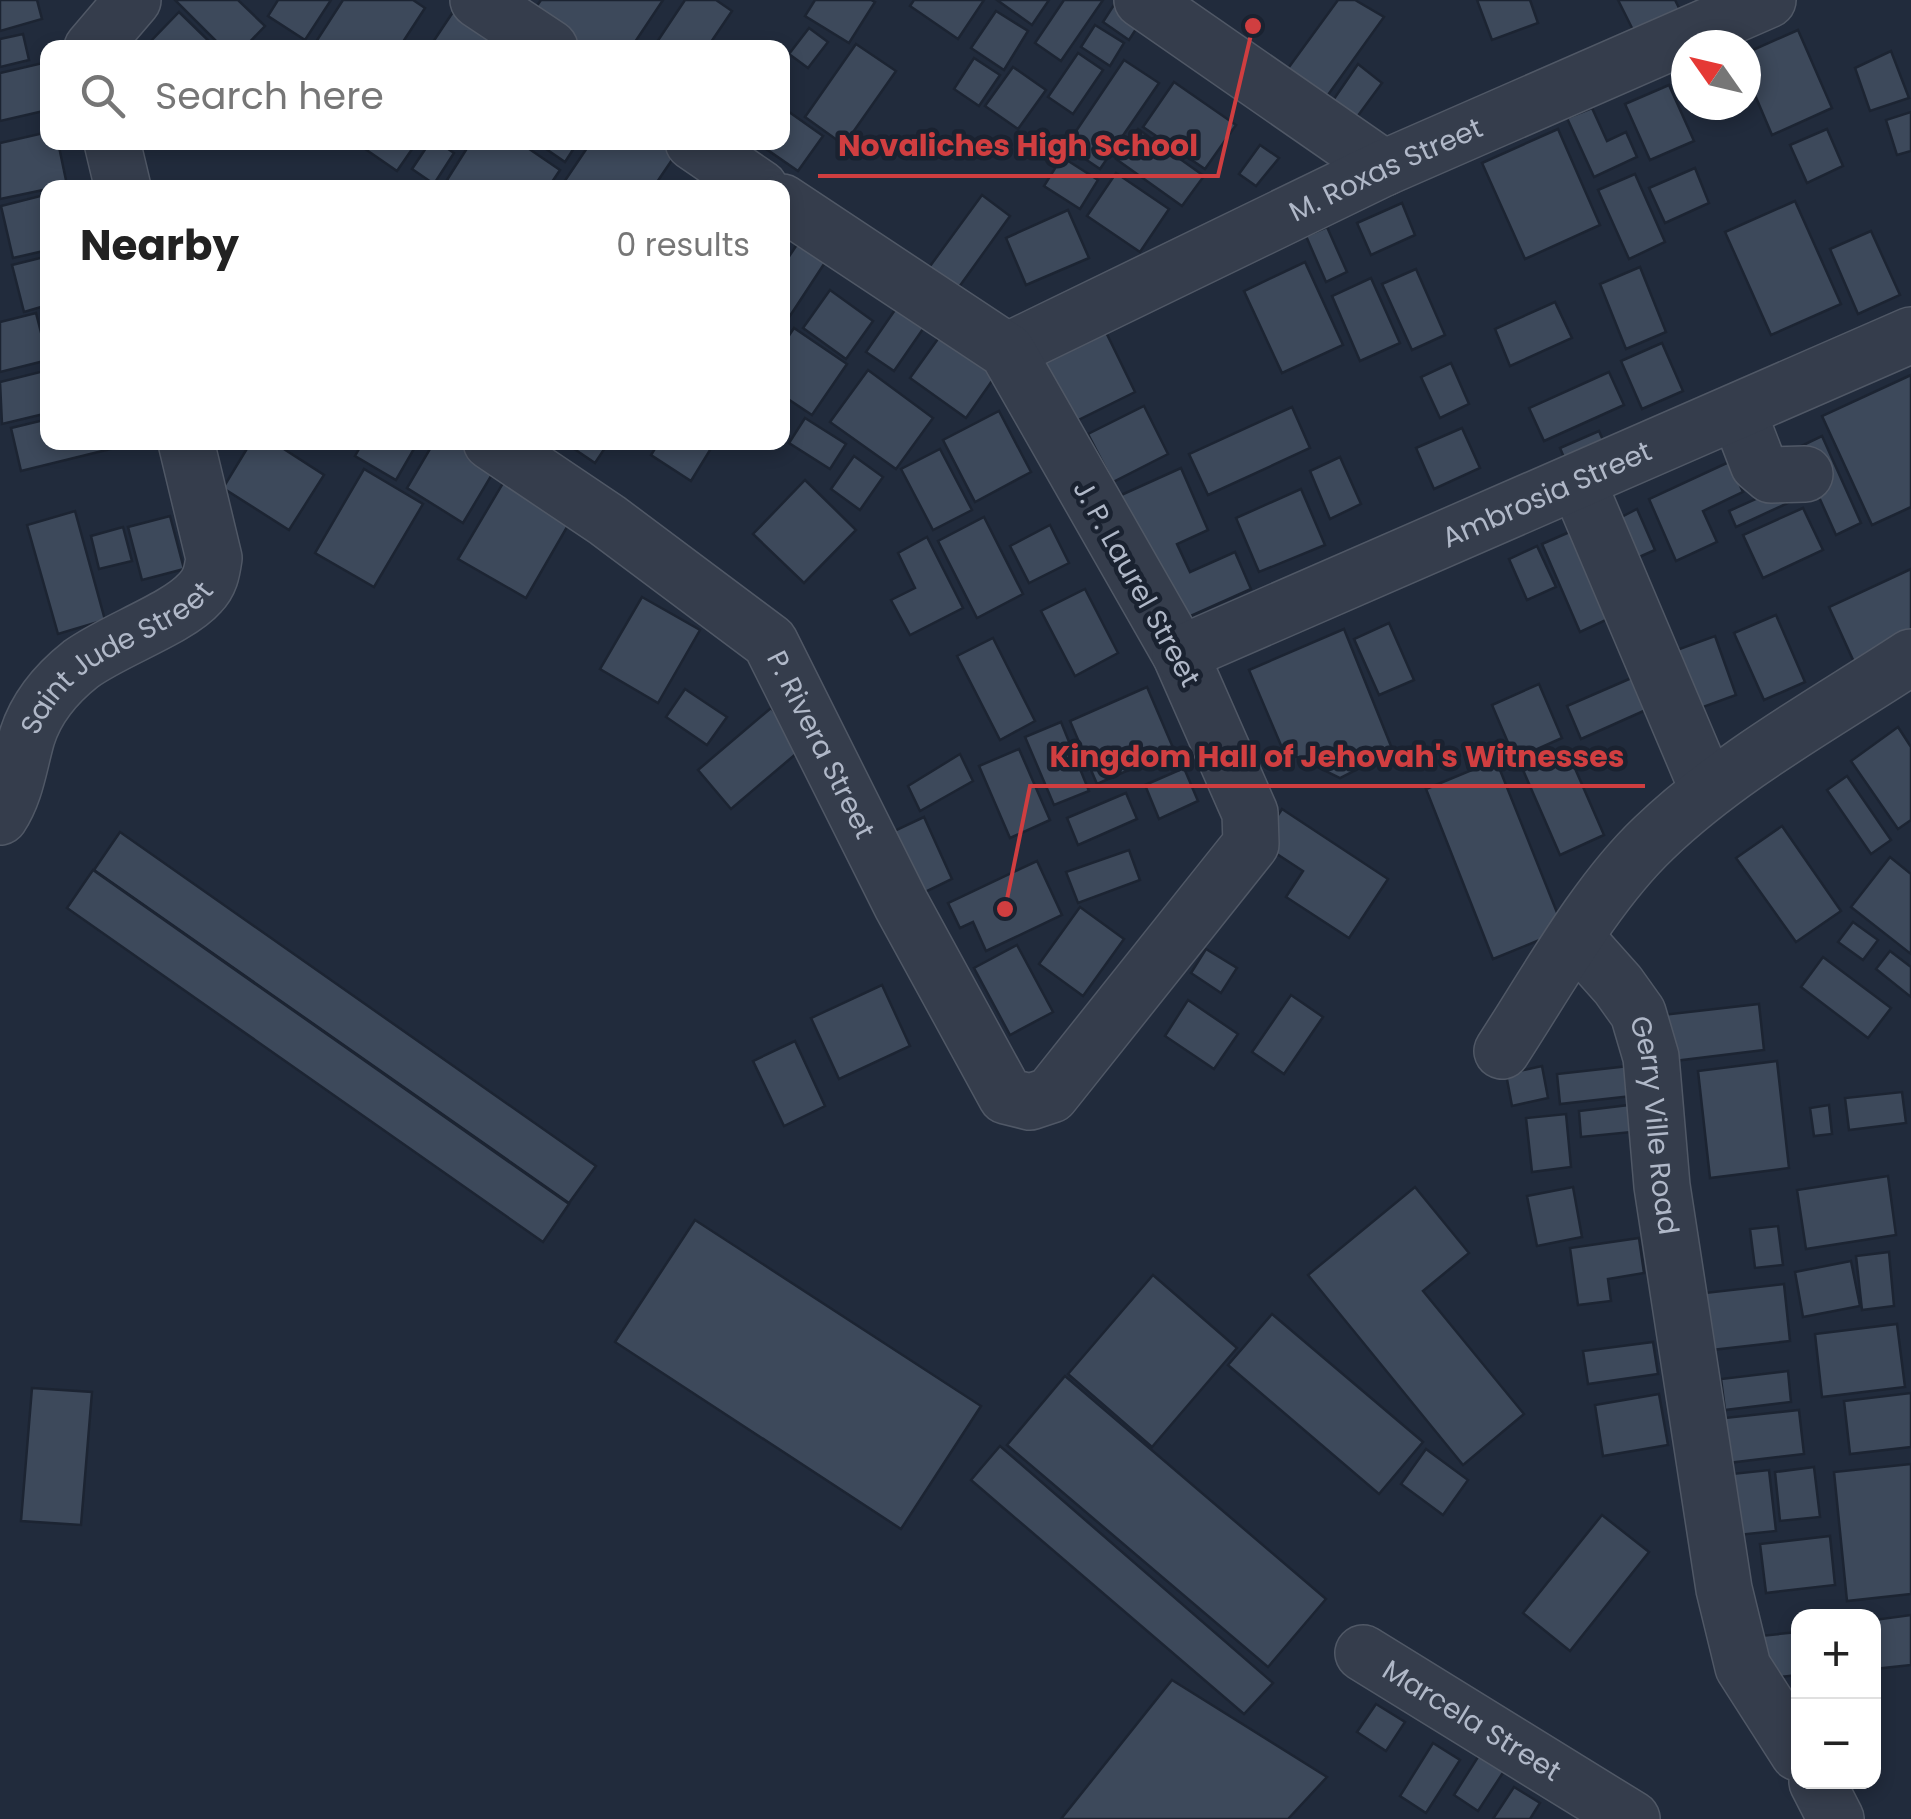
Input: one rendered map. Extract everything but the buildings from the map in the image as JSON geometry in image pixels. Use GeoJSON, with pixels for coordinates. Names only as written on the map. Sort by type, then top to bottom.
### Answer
{"type":"FeatureCollection","features":[{"type":"Feature","properties":{"kind":"street"},"geometry":{"type":"LineString","coordinates":[[77,0],[89,40]]}},
{"type":"Feature","properties":{"kind":"street"},"geometry":{"type":"LineString","coordinates":[[98,40],[133,0]]}},
{"type":"Feature","properties":{"kind":"street"},"geometry":{"type":"LineString","coordinates":[[478,0],[538,40]]}},
{"type":"Feature","properties":{"kind":"street"},"geometry":{"type":"LineString","coordinates":[[1142,0],[1384,168]]}},
{"type":"Feature","properties":{"kind":"street","name":"M. Roxas Street"},"geometry":{"type":"LineString","coordinates":[[1006,351],[1384,168],[1768,0]]}},
{"type":"Feature","properties":{"kind":"street"},"geometry":{"type":"LineString","coordinates":[[114,150],[122,180]]}},
{"type":"Feature","properties":{"kind":"street"},"geometry":{"type":"LineString","coordinates":[[705,150],[748,180]]}},
{"type":"Feature","properties":{"kind":"street","name":"J. P. Laurel Street"},"geometry":{"type":"LineString","coordinates":[[790,207],[1006,351],[1180,654],[1250,813],[1251,844],[1051,1095],[1030,1102],[1006,1096]]}},
{"type":"Feature","properties":{"kind":"street","name":"Ambrosia Street"},"geometry":{"type":"LineString","coordinates":[[1180,654],[1911,335]]}},
{"type":"Feature","properties":{"kind":"street"},"geometry":{"type":"LineString","coordinates":[[1738,412],[1758,464],[1771,475],[1806,474]]}},
{"type":"Feature","properties":{"kind":"street","name":"Saint Jude Street"},"geometry":{"type":"LineString","coordinates":[[0,817],[14,789],[34,719],[46,700],[72,672],[104,649],[189,604],[211,576],[214,558],[188,450]]}},
{"type":"Feature","properties":{"kind":"street","name":"P. Rivera Street"},"geometry":{"type":"LineString","coordinates":[[503,450],[608,520],[770,642],[901,904],[1006,1096]]}},
{"type":"Feature","properties":{"kind":"street"},"geometry":{"type":"LineString","coordinates":[[1578,482],[1708,790]]}},
{"type":"Feature","properties":{"kind":"street"},"geometry":{"type":"LineString","coordinates":[[1502,1050],[1617,879],[1652,840],[1708,790],[1911,657]]}},
{"type":"Feature","properties":{"kind":"street","name":"Gerry Ville Road"},"geometry":{"type":"LineString","coordinates":[[1576,938],[1638,1013],[1651,1057],[1662,1186],[1724,1589],[1743,1667],[1791,1742]]}},
{"type":"Feature","properties":{"kind":"street","name":"Marcela Street"},"geometry":{"type":"LineString","coordinates":[[1363,1653],[1570,1803],[1632,1819]]}},
{"type":"Feature","properties":{"kind":"street"},"geometry":{"type":"LineString","coordinates":[[1821,1789],[1836,1819]]}},
{"type":"Feature","properties":{"kind":"place","name":"Novaliches High School"},"geometry":{"type":"Point","coordinates":[1253,26]}},
{"type":"Feature","properties":{"kind":"place","name":"Kingdom Hall of Jehovah's Witnesses"},"geometry":{"type":"Point","coordinates":[1005,909]}}]}
